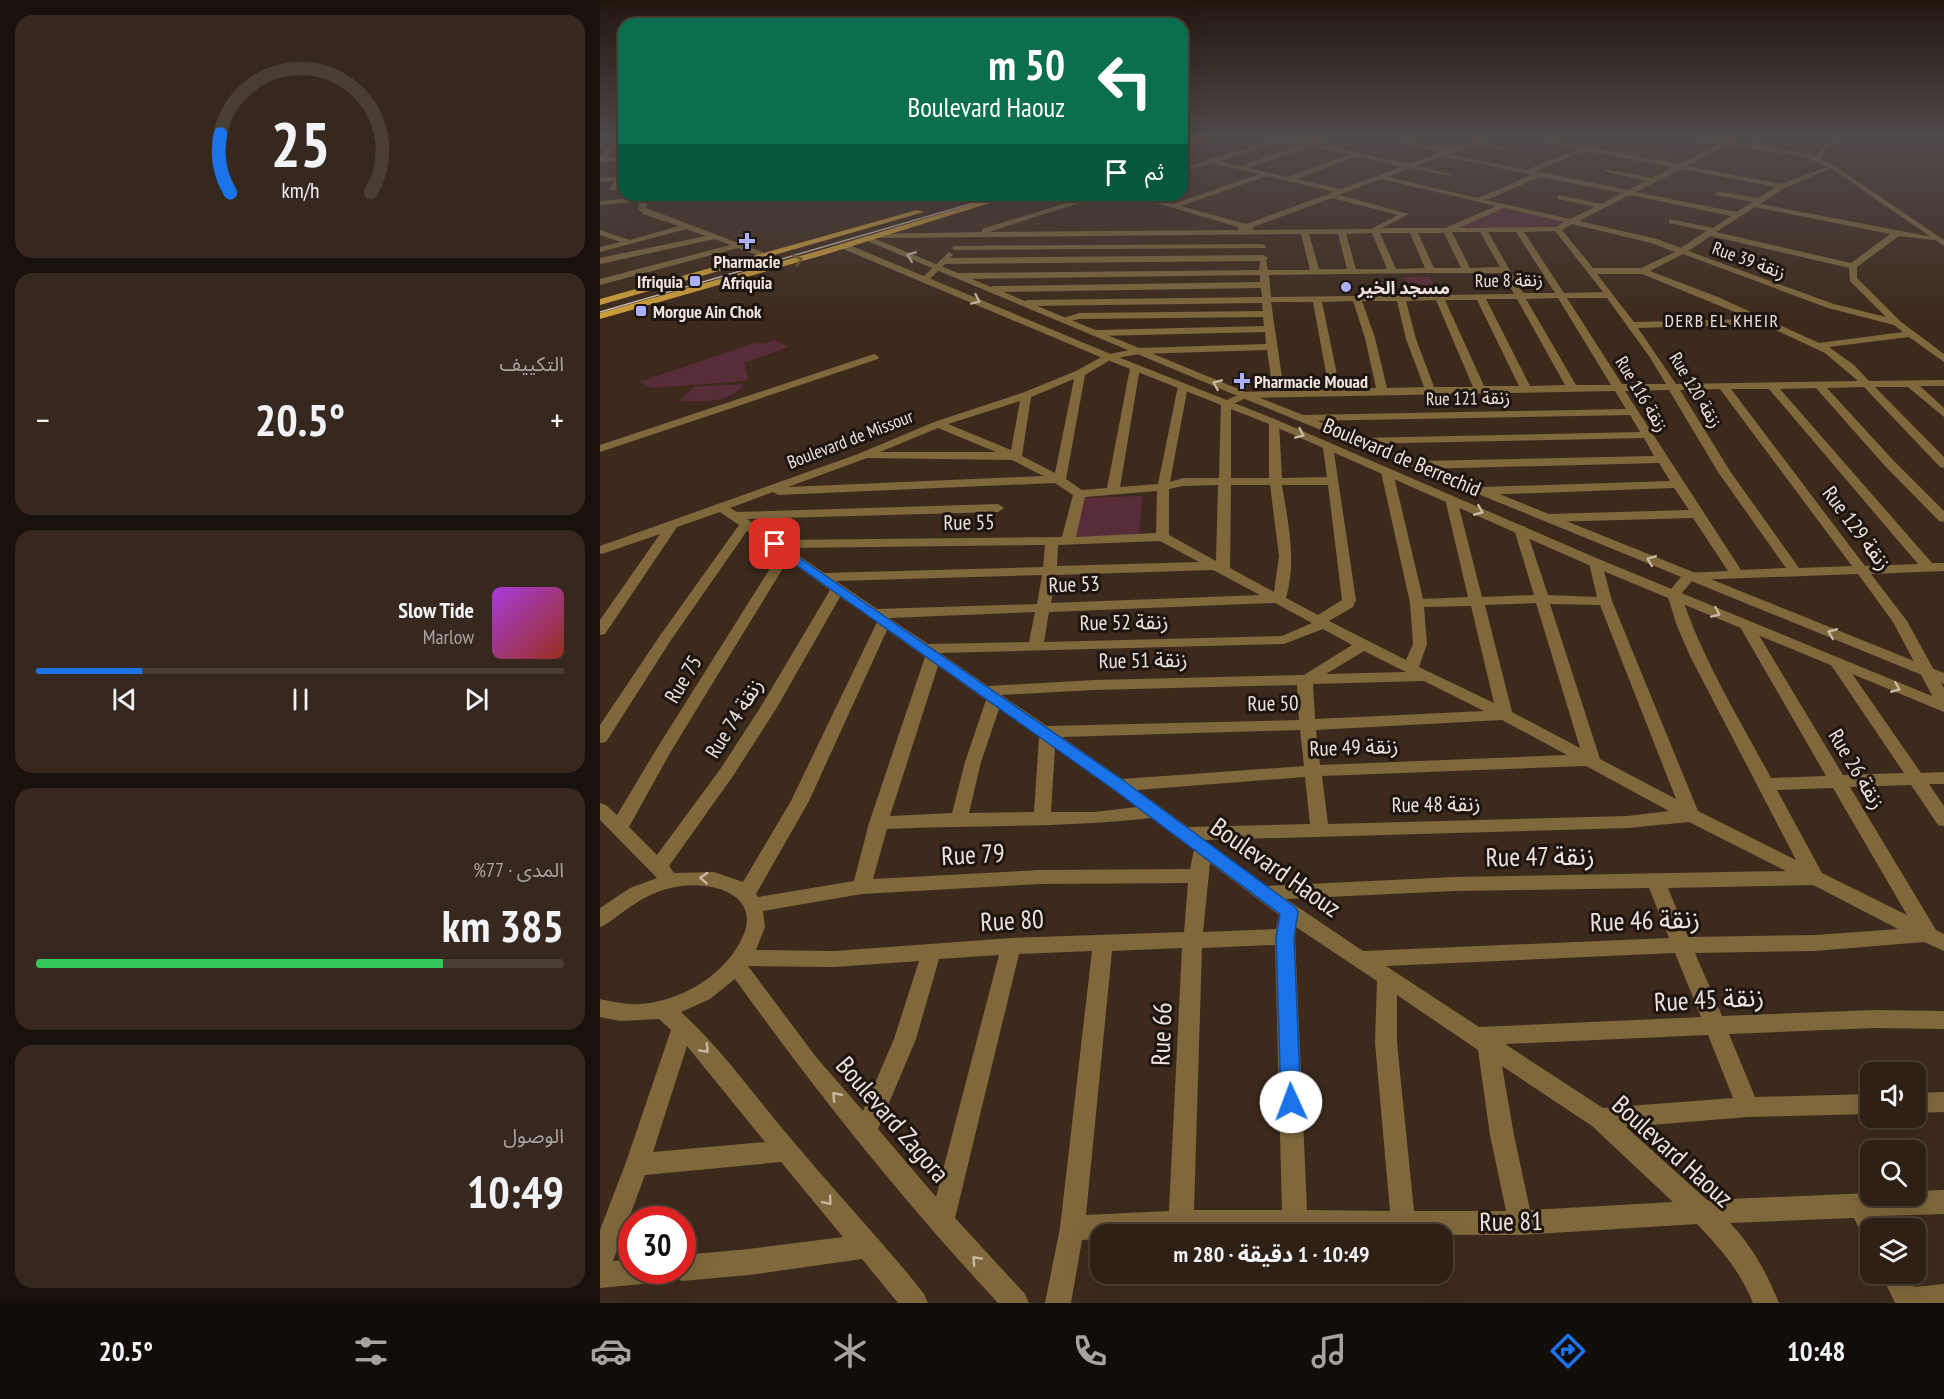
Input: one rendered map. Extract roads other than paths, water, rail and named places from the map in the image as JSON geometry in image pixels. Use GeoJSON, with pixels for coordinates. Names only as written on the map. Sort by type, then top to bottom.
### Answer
{"type":"FeatureCollection","features":[{"type":"Feature","properties":{"kind":"main road"},"geometry":{"type":"LineString","coordinates":[[939,207],[960,201]]}},
{"type":"Feature","properties":{"kind":"main road"},"geometry":{"type":"LineString","coordinates":[[600,316],[991,201]]}},
{"type":"Feature","properties":{"kind":"main road"},"geometry":{"type":"LineString","coordinates":[[603,299],[927,210]]}},
{"type":"Feature","properties":{"kind":"street"},"geometry":{"type":"LineString","coordinates":[[1174,206],[1201,197]]}},
{"type":"Feature","properties":{"kind":"street"},"geometry":{"type":"LineString","coordinates":[[1228,233],[1325,197]]}},
{"type":"Feature","properties":{"kind":"street"},"geometry":{"type":"LineString","coordinates":[[1338,197],[1404,213],[1405,215],[1372,231]]}},
{"type":"Feature","properties":{"kind":"street","name":"Rue 39 زنقة"},"geometry":{"type":"LineString","coordinates":[[1465,197],[1654,241],[1831,306],[1897,323]]}},
{"type":"Feature","properties":{"kind":"street"},"geometry":{"type":"LineString","coordinates":[[1479,200],[1486,197]]}},
{"type":"Feature","properties":{"kind":"street"},"geometry":{"type":"LineString","coordinates":[[1561,197],[1601,206]]}},
{"type":"Feature","properties":{"kind":"street"},"geometry":{"type":"LineString","coordinates":[[872,237],[1557,230],[1619,197]]}},
{"type":"Feature","properties":{"kind":"street"},"geometry":{"type":"LineString","coordinates":[[1652,197],[1738,215]]}},
{"type":"Feature","properties":{"kind":"street"},"geometry":{"type":"LineString","coordinates":[[1734,197],[1897,233],[1935,238]]}},
{"type":"Feature","properties":{"kind":"street"},"geometry":{"type":"LineString","coordinates":[[1643,271],[1681,252],[1767,197]]}},
{"type":"Feature","properties":{"kind":"street"},"geometry":{"type":"LineString","coordinates":[[1875,197],[1944,244]]}},
{"type":"Feature","properties":{"kind":"street"},"geometry":{"type":"LineString","coordinates":[[600,203],[630,201]]}},
{"type":"Feature","properties":{"kind":"street"},"geometry":{"type":"LineString","coordinates":[[645,201],[642,208],[646,212],[766,255]]}},
{"type":"Feature","properties":{"kind":"street"},"geometry":{"type":"LineString","coordinates":[[926,278],[968,236],[1081,201]]}},
{"type":"Feature","properties":{"kind":"street"},"geometry":{"type":"LineString","coordinates":[[1155,201],[1247,226],[1262,233]]}},
{"type":"Feature","properties":{"kind":"street"},"geometry":{"type":"LineString","coordinates":[[1394,210],[1405,204]]}},
{"type":"Feature","properties":{"kind":"street"},"geometry":{"type":"LineString","coordinates":[[1448,231],[1501,207]]}},
{"type":"Feature","properties":{"kind":"street"},"geometry":{"type":"LineString","coordinates":[[1278,208],[1288,210]]}},
{"type":"Feature","properties":{"kind":"street"},"geometry":{"type":"LineString","coordinates":[[1672,221],[1775,249],[1853,266],[1897,233]]}},
{"type":"Feature","properties":{"kind":"street"},"geometry":{"type":"LineString","coordinates":[[600,250],[689,226]]}},
{"type":"Feature","properties":{"kind":"street"},"geometry":{"type":"LineString","coordinates":[[1483,230],[1572,388]]}},
{"type":"Feature","properties":{"kind":"street","name":"Rue 116 زنقة"},"geometry":{"type":"LineString","coordinates":[[1519,230],[1620,388],[1695,514],[1737,574]]}},
{"type":"Feature","properties":{"kind":"street","name":"Rue 120 زنقة"},"geometry":{"type":"LineString","coordinates":[[1557,230],[1592,271],[1654,356],[1724,472],[1796,572]]}},
{"type":"Feature","properties":{"kind":"street"},"geometry":{"type":"LineString","coordinates":[[1372,231],[1393,272]]}},
{"type":"Feature","properties":{"kind":"street"},"geometry":{"type":"LineString","coordinates":[[1413,231],[1431,272]]}},
{"type":"Feature","properties":{"kind":"street"},"geometry":{"type":"LineString","coordinates":[[1448,231],[1467,271]]}},
{"type":"Feature","properties":{"kind":"street"},"geometry":{"type":"LineString","coordinates":[[600,232],[629,242]]}},
{"type":"Feature","properties":{"kind":"street"},"geometry":{"type":"LineString","coordinates":[[1305,232],[1316,272]]}},
{"type":"Feature","properties":{"kind":"street"},"geometry":{"type":"LineString","coordinates":[[1342,232],[1352,272]]}},
{"type":"Feature","properties":{"kind":"street"},"geometry":{"type":"LineString","coordinates":[[1262,233],[1267,314],[1279,393]]}},
{"type":"Feature","properties":{"kind":"street"},"geometry":{"type":"LineString","coordinates":[[1079,316],[1100,234]]}},
{"type":"Feature","properties":{"kind":"street"},"geometry":{"type":"LineString","coordinates":[[600,261],[715,237]]}},
{"type":"Feature","properties":{"kind":"street","name":"Boulevard de Berrechid"},"geometry":{"type":"LineString","coordinates":[[872,237],[940,264],[959,276],[1244,395],[1944,679]]}},
{"type":"Feature","properties":{"kind":"street"},"geometry":{"type":"LineString","coordinates":[[1763,256],[1788,240]]}},
{"type":"Feature","properties":{"kind":"street"},"geometry":{"type":"LineString","coordinates":[[600,282],[739,245]]}},
{"type":"Feature","properties":{"kind":"street","name":"Boulevard de Berrechid"},"geometry":{"type":"LineString","coordinates":[[844,246],[926,278],[1135,368],[1273,422],[1747,627],[1944,705]]}},
{"type":"Feature","properties":{"kind":"street"},"geometry":{"type":"LineString","coordinates":[[955,248],[1262,246]]}},
{"type":"Feature","properties":{"kind":"street"},"geometry":{"type":"LineString","coordinates":[[940,264],[1264,258]]}},
{"type":"Feature","properties":{"kind":"street"},"geometry":{"type":"LineString","coordinates":[[1853,266],[1855,282],[1897,323],[1944,359]]}},
{"type":"Feature","properties":{"kind":"street"},"geometry":{"type":"LineString","coordinates":[[959,276],[1507,270]]}},
{"type":"Feature","properties":{"kind":"street"},"geometry":{"type":"LineString","coordinates":[[1592,271],[1643,271],[1767,322],[1818,346],[1850,367],[1944,464]]}},
{"type":"Feature","properties":{"kind":"street"},"geometry":{"type":"LineString","coordinates":[[993,289],[1264,285]]}},
{"type":"Feature","properties":{"kind":"street","name":"Rue 8 زنقة"},"geometry":{"type":"LineString","coordinates":[[1027,303],[1610,295]]}},
{"type":"Feature","properties":{"kind":"street"},"geometry":{"type":"LineString","coordinates":[[1480,297],[1526,390]]}},
{"type":"Feature","properties":{"kind":"street"},"geometry":{"type":"LineString","coordinates":[[1401,298],[1411,339],[1430,390]]}},
{"type":"Feature","properties":{"kind":"street"},"geometry":{"type":"LineString","coordinates":[[1440,298],[1480,390]]}},
{"type":"Feature","properties":{"kind":"street"},"geometry":{"type":"LineString","coordinates":[[1357,299],[1370,338],[1382,391]]}},
{"type":"Feature","properties":{"kind":"street"},"geometry":{"type":"LineString","coordinates":[[1317,300],[1335,392]]}},
{"type":"Feature","properties":{"kind":"street"},"geometry":{"type":"LineString","coordinates":[[1065,320],[1079,316],[1267,314]]}},
{"type":"Feature","properties":{"kind":"street"},"geometry":{"type":"LineString","coordinates":[[1632,326],[1767,322]]}},
{"type":"Feature","properties":{"kind":"street"},"geometry":{"type":"LineString","coordinates":[[1097,333],[1269,329]]}},
{"type":"Feature","properties":{"kind":"street"},"geometry":{"type":"LineString","coordinates":[[1818,346],[1912,334]]}},
{"type":"Feature","properties":{"kind":"street"},"geometry":{"type":"LineString","coordinates":[[1139,351],[1272,347]]}},
{"type":"Feature","properties":{"kind":"street","name":"Boulevard de Missour"},"geometry":{"type":"LineString","coordinates":[[601,550],[672,525],[734,516],[764,491],[862,456],[938,424],[1026,394],[1080,373],[1110,357],[1139,351]]}},
{"type":"Feature","properties":{"kind":"street"},"geometry":{"type":"LineString","coordinates":[[600,449],[874,357]]}},
{"type":"Feature","properties":{"kind":"street"},"geometry":{"type":"LineString","coordinates":[[1113,490],[1135,368]]}},
{"type":"Feature","properties":{"kind":"street"},"geometry":{"type":"LineString","coordinates":[[1060,479],[1080,373]]}},
{"type":"Feature","properties":{"kind":"street"},"geometry":{"type":"LineString","coordinates":[[1219,567],[1226,482],[1224,439],[1226,403],[1244,395],[1430,390],[1944,383]]}},
{"type":"Feature","properties":{"kind":"street"},"geometry":{"type":"LineString","coordinates":[[1911,384],[1944,414]]}},
{"type":"Feature","properties":{"kind":"street"},"geometry":{"type":"LineString","coordinates":[[1819,385],[1889,463],[1944,518]]}},
{"type":"Feature","properties":{"kind":"street"},"geometry":{"type":"LineString","coordinates":[[1183,386],[1163,487],[1162,537],[1363,645],[1412,667],[1592,760],[1691,815],[1936,939]]}},
{"type":"Feature","properties":{"kind":"street","name":"Rue 129 زنقة"},"geometry":{"type":"LineString","coordinates":[[1723,386],[1900,621],[1944,705]]}},
{"type":"Feature","properties":{"kind":"street"},"geometry":{"type":"LineString","coordinates":[[1772,386],[1928,567]]}},
{"type":"Feature","properties":{"kind":"street"},"geometry":{"type":"LineString","coordinates":[[1016,456],[1026,394]]}},
{"type":"Feature","properties":{"kind":"street","name":"Rue 121 زنقة"},"geometry":{"type":"LineString","coordinates":[[1302,418],[1633,412]]}},
{"type":"Feature","properties":{"kind":"street"},"geometry":{"type":"LineString","coordinates":[[1273,422],[1276,481],[1286,572],[1279,599]]}},
{"type":"Feature","properties":{"kind":"street"},"geometry":{"type":"LineString","coordinates":[[938,424],[1016,456],[1060,479],[1080,494],[1163,487],[1183,482],[1333,481],[1329,448]]}},
{"type":"Feature","properties":{"kind":"street"},"geometry":{"type":"LineString","coordinates":[[1358,441],[1647,435]]}},
{"type":"Feature","properties":{"kind":"street"},"geometry":{"type":"LineString","coordinates":[[862,456],[1016,456]]}},
{"type":"Feature","properties":{"kind":"street"},"geometry":{"type":"LineString","coordinates":[[1420,465],[1662,459]]}},
{"type":"Feature","properties":{"kind":"street"},"geometry":{"type":"LineString","coordinates":[[1387,472],[1417,603],[1420,644],[1412,667]]}},
{"type":"Feature","properties":{"kind":"street"},"geometry":{"type":"LineString","coordinates":[[764,491],[1060,479]]}},
{"type":"Feature","properties":{"kind":"street","name":"Rue 52 زنقة"},"geometry":{"type":"LineString","coordinates":[[928,653],[1036,645],[1284,640],[1321,622],[1348,604],[1333,481]]}},
{"type":"Feature","properties":{"kind":"street"},"geometry":{"type":"LineString","coordinates":[[1481,490],[1677,484]]}},
{"type":"Feature","properties":{"kind":"street"},"geometry":{"type":"LineString","coordinates":[[1068,541],[1080,494]]}},
{"type":"Feature","properties":{"kind":"street"},"geometry":{"type":"LineString","coordinates":[[1451,499],[1505,715]]}},
{"type":"Feature","properties":{"kind":"street"},"geometry":{"type":"LineString","coordinates":[[600,738],[664,640],[734,516],[872,510],[998,508]]}},
{"type":"Feature","properties":{"kind":"street"},"geometry":{"type":"LineString","coordinates":[[1548,518],[1695,514]]}},
{"type":"Feature","properties":{"kind":"street","name":"Boulevard Haouz"},"geometry":{"type":"LineString","coordinates":[[734,516],[1119,785],[1152,812],[1289,912],[1363,959],[1600,1119],[1702,1212],[1738,1249],[1756,1278],[1766,1303]]}},
{"type":"Feature","properties":{"kind":"street"},"geometry":{"type":"LineString","coordinates":[[600,631],[672,525]]}},
{"type":"Feature","properties":{"kind":"street"},"geometry":{"type":"LineString","coordinates":[[1520,529],[1592,760]]}},
{"type":"Feature","properties":{"kind":"street","name":"Rue 55"},"geometry":{"type":"LineString","coordinates":[[781,549],[1162,537]]}},
{"type":"Feature","properties":{"kind":"street"},"geometry":{"type":"LineString","coordinates":[[1036,645],[1050,571],[1052,541]]}},
{"type":"Feature","properties":{"kind":"street","name":"Rue 75"},"geometry":{"type":"LineString","coordinates":[[619,828],[781,549]]}},
{"type":"Feature","properties":{"kind":"street"},"geometry":{"type":"LineString","coordinates":[[1596,563],[1605,601],[1691,815]]}},
{"type":"Feature","properties":{"kind":"street"},"geometry":{"type":"LineString","coordinates":[[822,577],[1219,567]]}},
{"type":"Feature","properties":{"kind":"street"},"geometry":{"type":"LineString","coordinates":[[1815,878],[1698,656],[1684,626],[1674,594],[1689,576],[1944,567]]}},
{"type":"Feature","properties":{"kind":"street","name":"Rue 74 زنقة"},"geometry":{"type":"LineString","coordinates":[[665,873],[768,709],[838,589]]}},
{"type":"Feature","properties":{"kind":"street","name":"Rue 53"},"geometry":{"type":"LineString","coordinates":[[878,618],[1043,606],[1279,599]]}},
{"type":"Feature","properties":{"kind":"street"},"geometry":{"type":"LineString","coordinates":[[1417,603],[1541,599],[1605,601]]}},
{"type":"Feature","properties":{"kind":"street"},"geometry":{"type":"LineString","coordinates":[[750,899],[800,801],[878,618]]}},
{"type":"Feature","properties":{"kind":"street","name":"Rue 26 زنقة"},"geometry":{"type":"LineString","coordinates":[[1747,627],[1936,939]]}},
{"type":"Feature","properties":{"kind":"street"},"geometry":{"type":"LineString","coordinates":[[1320,830],[1307,725],[1305,681],[1363,645]]}},
{"type":"Feature","properties":{"kind":"street"},"geometry":{"type":"LineString","coordinates":[[862,887],[878,823],[928,653]]}},
{"type":"Feature","properties":{"kind":"street"},"geometry":{"type":"LineString","coordinates":[[1839,665],[1914,779],[1944,820]]}},
{"type":"Feature","properties":{"kind":"street","name":"Rue 51 زنقة"},"geometry":{"type":"LineString","coordinates":[[988,695],[1079,684],[1305,681],[1428,676]]}},
{"type":"Feature","properties":{"kind":"street"},"geometry":{"type":"LineString","coordinates":[[959,819],[988,695]]}},
{"type":"Feature","properties":{"kind":"street","name":"Rue 50"},"geometry":{"type":"LineString","coordinates":[[1044,734],[1307,725],[1505,715]]}},
{"type":"Feature","properties":{"kind":"street"},"geometry":{"type":"LineString","coordinates":[[1042,819],[1044,734]]}},
{"type":"Feature","properties":{"kind":"street","name":"Rue 49 زنقة"},"geometry":{"type":"LineString","coordinates":[[1119,785],[1313,771],[1592,760]]}},
{"type":"Feature","properties":{"kind":"street"},"geometry":{"type":"LineString","coordinates":[[1765,784],[1944,778]]}},
{"type":"Feature","properties":{"kind":"street"},"geometry":{"type":"LineString","coordinates":[[600,809],[665,873],[715,879],[732,884],[750,899],[756,921],[752,939],[739,962],[711,987],[695,996],[663,1009],[627,1013],[600,1008]]}},
{"type":"Feature","properties":{"kind":"street"},"geometry":{"type":"LineString","coordinates":[[878,823],[959,819],[1094,818],[1152,812]]}},
{"type":"Feature","properties":{"kind":"street","name":"Rue 48 زنقة"},"geometry":{"type":"LineString","coordinates":[[1182,834],[1628,822],[1691,815]]}},
{"type":"Feature","properties":{"kind":"street","name":"Rue 66"},"geometry":{"type":"LineString","coordinates":[[1181,1222],[1194,939],[1198,876],[1203,849]]}},
{"type":"Feature","properties":{"kind":"street"},"geometry":{"type":"LineString","coordinates":[[600,917],[665,873]]}},
{"type":"Feature","properties":{"kind":"street","name":"Rue 79"},"geometry":{"type":"LineString","coordinates":[[750,899],[862,887],[1040,877],[1198,876]]}},
{"type":"Feature","properties":{"kind":"street","name":"Rue 47 زنقة"},"geometry":{"type":"LineString","coordinates":[[1266,893],[1454,884],[1815,878]]}},
{"type":"Feature","properties":{"kind":"street"},"geometry":{"type":"LineString","coordinates":[[1656,882],[1748,1107]]}},
{"type":"Feature","properties":{"kind":"street"},"geometry":{"type":"LineString","coordinates":[[1289,912],[1285,937],[1295,1221]]}},
{"type":"Feature","properties":{"kind":"street","name":"Rue 80"},"geometry":{"type":"LineString","coordinates":[[739,962],[834,959],[1011,946],[1285,937]]}},
{"type":"Feature","properties":{"kind":"street","name":"Rue 46 زنقة"},"geometry":{"type":"LineString","coordinates":[[1363,959],[1681,945],[1936,939]]}},
{"type":"Feature","properties":{"kind":"street"},"geometry":{"type":"LineString","coordinates":[[1058,1303],[1072,1228],[1103,943]]}},
{"type":"Feature","properties":{"kind":"street"},"geometry":{"type":"LineString","coordinates":[[942,1221],[1011,946]]}},
{"type":"Feature","properties":{"kind":"street"},"geometry":{"type":"LineString","coordinates":[[866,1130],[905,1039],[931,953]]}},
{"type":"Feature","properties":{"kind":"street","name":"Boulevard Zagora"},"geometry":{"type":"LineString","coordinates":[[739,962],[808,1064],[964,1248],[1016,1303]]}},
{"type":"Feature","properties":{"kind":"street"},"geometry":{"type":"LineString","coordinates":[[1387,976],[1386,1043],[1403,1222]]}},
{"type":"Feature","properties":{"kind":"street"},"geometry":{"type":"LineString","coordinates":[[663,1009],[683,1026],[713,1059],[915,1303]]}},
{"type":"Feature","properties":{"kind":"street","name":"Rue 45 زنقة"},"geometry":{"type":"LineString","coordinates":[[1482,1040],[1874,1019],[1944,1020]]}},
{"type":"Feature","properties":{"kind":"street"},"geometry":{"type":"LineString","coordinates":[[600,1263],[637,1165],[683,1026]]}},
{"type":"Feature","properties":{"kind":"street"},"geometry":{"type":"LineString","coordinates":[[1482,1040],[1521,1222]]}},
{"type":"Feature","properties":{"kind":"street"},"geometry":{"type":"LineString","coordinates":[[1926,1103],[1944,1102]]}},
{"type":"Feature","properties":{"kind":"street"},"geometry":{"type":"LineString","coordinates":[[1600,1119],[1748,1107],[1860,1104]]}},
{"type":"Feature","properties":{"kind":"street"},"geometry":{"type":"LineString","coordinates":[[637,1165],[787,1151]]}},
{"type":"Feature","properties":{"kind":"street","name":"Rue 81"},"geometry":{"type":"LineString","coordinates":[[1072,1228],[1181,1222],[1521,1222],[1944,1202]]}},
{"type":"Feature","properties":{"kind":"street"},"geometry":{"type":"LineString","coordinates":[[1861,1207],[1867,1218]]}},
{"type":"Feature","properties":{"kind":"street"},"geometry":{"type":"LineString","coordinates":[[696,1267],[866,1246]]}},
{"type":"Feature","properties":{"kind":"street"},"geometry":{"type":"LineString","coordinates":[[600,1275],[618,1273]]}},
{"type":"Feature","properties":{"kind":"street"},"geometry":{"type":"LineString","coordinates":[[1899,1284],[1907,1300],[1944,1297]]}},
{"type":"Feature","properties":{"kind":"tram line"},"geometry":{"type":"LineString","coordinates":[[600,312],[980,201]]}},
{"type":"Feature","properties":{"kind":"place","name":"Pharmacie Afriquia"},"geometry":{"type":"Point","coordinates":[747,241]}},
{"type":"Feature","properties":{"kind":"place","name":"Ifriquia"},"geometry":{"type":"Point","coordinates":[695,281]}},
{"type":"Feature","properties":{"kind":"place","name":"مسجد الخير"},"geometry":{"type":"Point","coordinates":[1346,287]}},
{"type":"Feature","properties":{"kind":"place","name":"Morgue Ain Chok"},"geometry":{"type":"Point","coordinates":[641,311]}},
{"type":"Feature","properties":{"kind":"place","name":"Pharmacie Mouad"},"geometry":{"type":"Point","coordinates":[1242,381]}},
{"type":"Feature","properties":{"kind":"district","name":"DERB EL KHEIR"},"geometry":{"type":"Point","coordinates":[1722,320]}}]}
